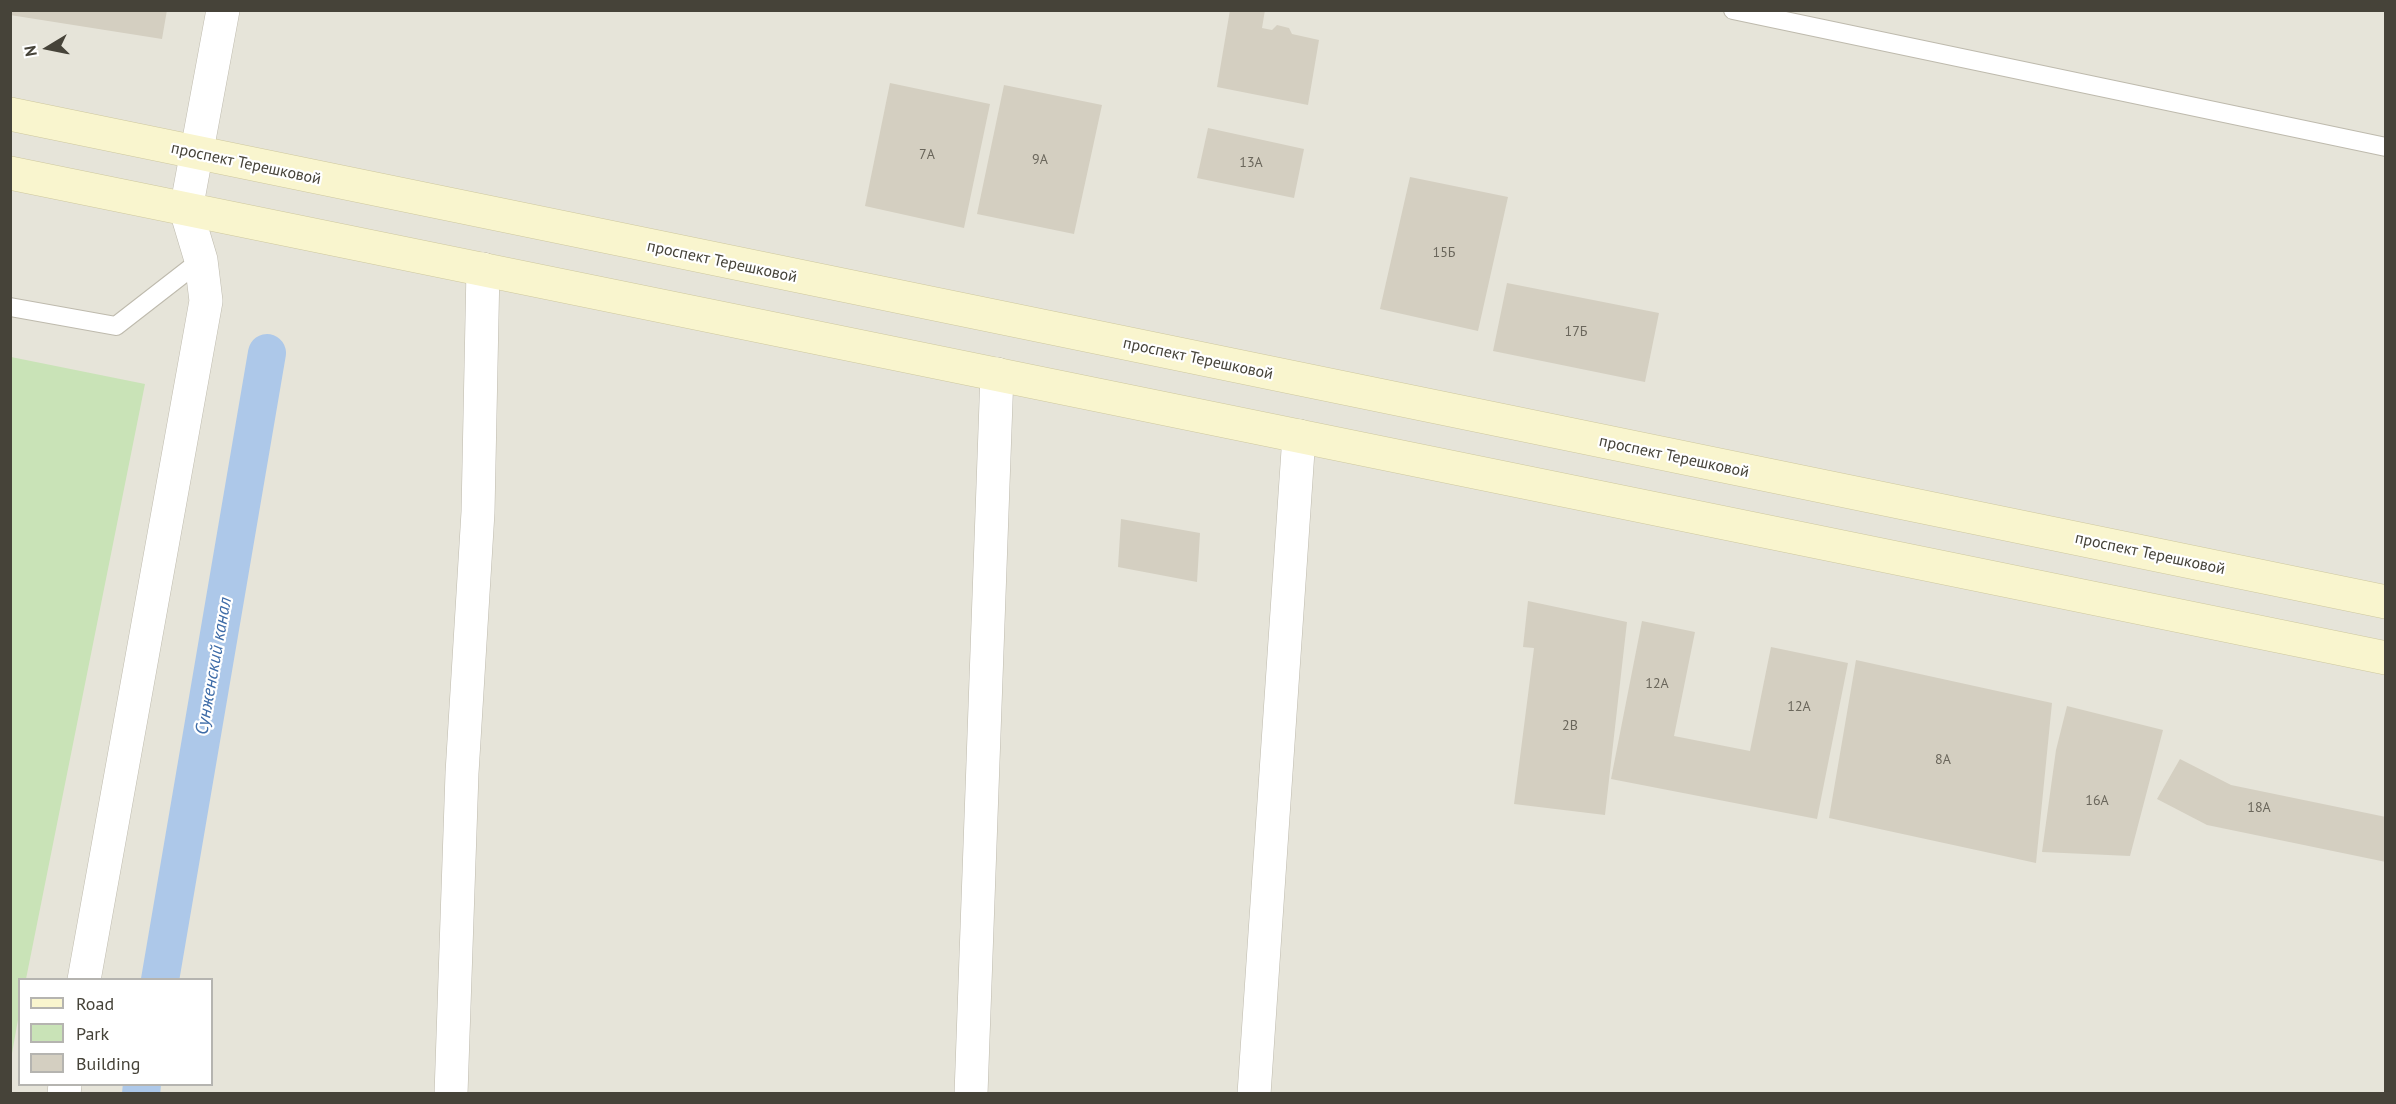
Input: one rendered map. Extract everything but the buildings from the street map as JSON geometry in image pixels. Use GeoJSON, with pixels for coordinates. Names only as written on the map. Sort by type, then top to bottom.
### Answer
{"type":"FeatureCollection","features":[{"type":"Feature","properties":{"kind":"main road","name":"проспект Терешковой"},"geometry":{"type":"LineString","coordinates":[[10,114],[2385,602]]}},
{"type":"Feature","properties":{"kind":"main road"},"geometry":{"type":"LineString","coordinates":[[10,172],[186,210],[2385,658]]}},
{"type":"Feature","properties":{"kind":"street"},"geometry":{"type":"LineString","coordinates":[[84,978],[206,301],[201,260],[186,210],[223,10]]}},
{"type":"Feature","properties":{"kind":"street"},"geometry":{"type":"LineString","coordinates":[[451,1094],[462,773],[478,512],[483,269]]}},
{"type":"Feature","properties":{"kind":"street"},"geometry":{"type":"LineString","coordinates":[[970,1094],[997,374]]}},
{"type":"Feature","properties":{"kind":"street"},"geometry":{"type":"LineString","coordinates":[[1254,1094],[1299,436]]}},
{"type":"Feature","properties":{"kind":"lane"},"geometry":{"type":"LineString","coordinates":[[1733,10],[2385,147]]}},
{"type":"Feature","properties":{"kind":"lane"},"geometry":{"type":"LineString","coordinates":[[10,307],[116,326],[201,260]]}},
{"type":"Feature","properties":{"kind":"shaded area"},"geometry":{"type":"Polygon","coordinates":[[[10,11],[2385,11],[2385,1093],[11,1093],[10,11]]]}},
{"type":"Feature","properties":{"kind":"green space"},"geometry":{"type":"Polygon","coordinates":[[[11,357],[145,384],[26,978],[18,978],[18,1020],[11,1059],[11,357]]]}},
{"type":"Feature","properties":{"kind":"waterway","name":"Сунженский канал"},"geometry":{"type":"LineString","coordinates":[[160,978],[267,353]]}},
{"type":"Feature","properties":{"kind":"waterway","name":"Сунженский канал"},"geometry":{"type":"LineString","coordinates":[[141,1094],[142,1086]]}}]}
